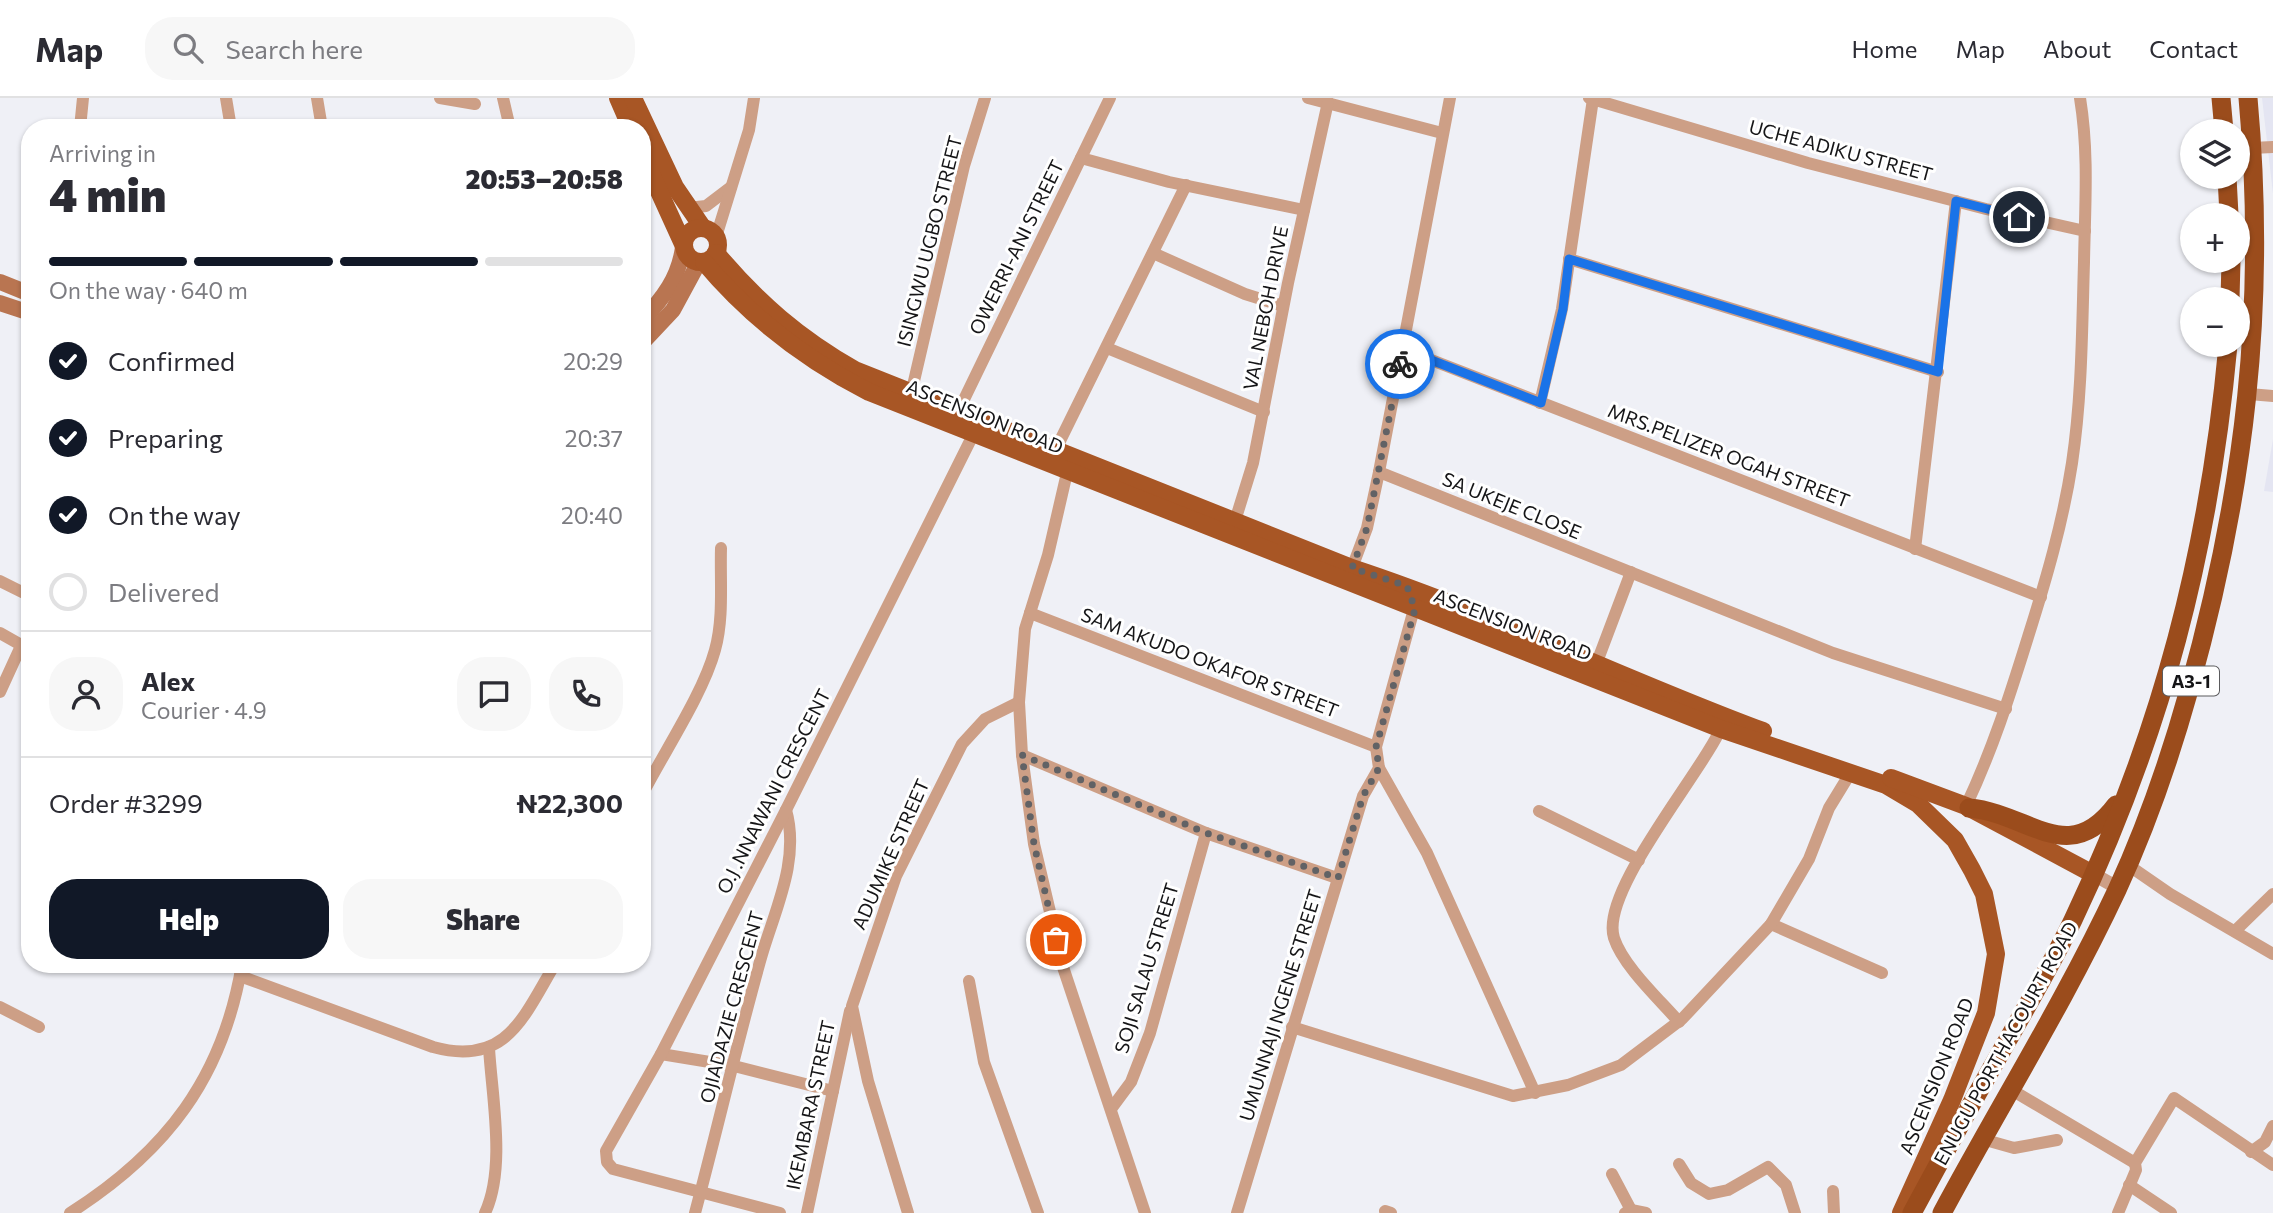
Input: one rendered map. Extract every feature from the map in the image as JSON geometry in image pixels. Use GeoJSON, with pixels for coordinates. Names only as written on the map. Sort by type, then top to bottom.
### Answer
{"type":"FeatureCollection","features":[{"type":"Feature","properties":{"kind":"highway"},"geometry":{"type":"LineString","coordinates":[[2221,98],[2223,119]]}},
{"type":"Feature","properties":{"kind":"highway","name":"A3-1"},"geometry":{"type":"LineString","coordinates":[[1942,1213],[2083,961],[2118,888],[2171,754],[2207,630],[2227,543],[2249,394],[2256,254],[2248,98]]}},
{"type":"Feature","properties":{"kind":"highway","name":"ENUGU PORTHACOURT ROAD"},"geometry":{"type":"LineString","coordinates":[[1912,1213],[2048,971],[2093,874],[2129,787],[2171,664],[2193,577],[2210,500],[2227,357]]}},
{"type":"Feature","properties":{"kind":"highway"},"geometry":{"type":"LineString","coordinates":[[1967,807],[1990,810],[2058,836],[2075,836],[2091,832],[2105,820],[2129,787]]}},
{"type":"Feature","properties":{"kind":"main road"},"geometry":{"type":"LineString","coordinates":[[618,98],[627,119]]}},
{"type":"Feature","properties":{"kind":"main road"},"geometry":{"type":"LineString","coordinates":[[633,98],[642,119]]}},
{"type":"Feature","properties":{"kind":"main road"},"geometry":{"type":"LineString","coordinates":[[651,139],[708,249]]}},
{"type":"Feature","properties":{"kind":"main road"},"geometry":{"type":"LineString","coordinates":[[651,174],[690,259],[708,249]]}},
{"type":"Feature","properties":{"kind":"main road"},"geometry":{"type":"LineString","coordinates":[[651,311],[669,290],[690,232],[708,249]]}},
{"type":"Feature","properties":{"kind":"main road"},"geometry":{"type":"LineString","coordinates":[[651,333],[673,310],[708,249]]}},
{"type":"Feature","properties":{"kind":"main road","name":"ASCENSION ROAD"},"geometry":{"type":"LineString","coordinates":[[708,249],[790,329],[855,370],[911,394],[955,419]]}},
{"type":"Feature","properties":{"kind":"main road","name":"ASCENSION ROAD"},"geometry":{"type":"LineString","coordinates":[[708,249],[757,317],[819,364],[869,392],[955,419],[1415,609],[1593,672],[1886,785],[1918,804],[1955,840],[1984,894],[1996,954],[1986,1013],[1952,1100],[1901,1213]]}},
{"type":"Feature","properties":{"kind":"main road"},"geometry":{"type":"LineString","coordinates":[[0,282],[21,290]]}},
{"type":"Feature","properties":{"kind":"main road"},"geometry":{"type":"LineString","coordinates":[[0,303],[21,310]]}},
{"type":"Feature","properties":{"kind":"main road","name":"ASCENSION ROAD"},"geometry":{"type":"LineString","coordinates":[[1060,461],[1236,521],[1352,568],[1407,586],[1593,672]]}},
{"type":"Feature","properties":{"kind":"main road","name":"ASCENSION ROAD"},"geometry":{"type":"LineString","coordinates":[[1723,723],[1967,807],[2093,874]]}},
{"type":"Feature","properties":{"kind":"street"},"geometry":{"type":"LineString","coordinates":[[81,119],[83,98]]}},
{"type":"Feature","properties":{"kind":"street"},"geometry":{"type":"LineString","coordinates":[[226,98],[230,119]]}},
{"type":"Feature","properties":{"kind":"street"},"geometry":{"type":"LineString","coordinates":[[317,98],[320,119]]}},
{"type":"Feature","properties":{"kind":"street"},"geometry":{"type":"LineString","coordinates":[[440,98],[475,104]]}},
{"type":"Feature","properties":{"kind":"street"},"geometry":{"type":"LineString","coordinates":[[503,98],[508,119]]}},
{"type":"Feature","properties":{"kind":"street"},"geometry":{"type":"LineString","coordinates":[[708,249],[749,130],[754,98]]}},
{"type":"Feature","properties":{"kind":"street","name":"ISINGWU UGBO STREET"},"geometry":{"type":"LineString","coordinates":[[911,394],[964,166],[985,98]]}},
{"type":"Feature","properties":{"kind":"street","name":"OWERRI-ANI STREET"},"geometry":{"type":"LineString","coordinates":[[955,419],[1110,98]]}},
{"type":"Feature","properties":{"kind":"street"},"geometry":{"type":"LineString","coordinates":[[1308,98],[1443,133]]}},
{"type":"Feature","properties":{"kind":"street"},"geometry":{"type":"LineString","coordinates":[[1352,568],[1367,528],[1379,471],[1450,98]]}},
{"type":"Feature","properties":{"kind":"street"},"geometry":{"type":"LineString","coordinates":[[1541,403],[1563,309],[1591,98]]}},
{"type":"Feature","properties":{"kind":"street","name":"UCHE ADIKU STREET"},"geometry":{"type":"LineString","coordinates":[[1591,98],[1808,163],[2085,231]]}},
{"type":"Feature","properties":{"kind":"street"},"geometry":{"type":"LineString","coordinates":[[1967,807],[2006,709],[2040,597],[2061,519],[2075,437],[2082,355],[2087,150],[2080,98]]}},
{"type":"Feature","properties":{"kind":"street","name":"VAL NEBOH DRIVE"},"geometry":{"type":"LineString","coordinates":[[1236,521],[1253,463],[1283,306],[1328,102]]}},
{"type":"Feature","properties":{"kind":"street"},"geometry":{"type":"LineString","coordinates":[[2252,149],[2273,147]]}},
{"type":"Feature","properties":{"kind":"street"},"geometry":{"type":"LineString","coordinates":[[1081,158],[1186,185],[1304,210]]}},
{"type":"Feature","properties":{"kind":"street"},"geometry":{"type":"LineString","coordinates":[[1145,1213],[1063,967],[1042,888],[1029,815],[1019,702],[1023,649],[1030,613],[1048,555],[1060,461],[1107,348],[1186,185]]}},
{"type":"Feature","properties":{"kind":"street"},"geometry":{"type":"LineString","coordinates":[[688,208],[706,206],[731,187]]}},
{"type":"Feature","properties":{"kind":"street"},"geometry":{"type":"LineString","coordinates":[[1915,549],[1938,372],[1956,201]]}},
{"type":"Feature","properties":{"kind":"street"},"geometry":{"type":"LineString","coordinates":[[1153,253],[1245,294],[1283,306]]}},
{"type":"Feature","properties":{"kind":"street"},"geometry":{"type":"LineString","coordinates":[[1569,259],[1938,372]]}},
{"type":"Feature","properties":{"kind":"street"},"geometry":{"type":"LineString","coordinates":[[1107,348],[1264,412]]}},
{"type":"Feature","properties":{"kind":"street","name":"MRS.PELIZER OGAH STREET"},"geometry":{"type":"LineString","coordinates":[[1403,349],[2040,597]]}},
{"type":"Feature","properties":{"kind":"street"},"geometry":{"type":"LineString","coordinates":[[2249,394],[2273,396]]}},
{"type":"Feature","properties":{"kind":"street","name":"O.J .NNAWANI CRESCENT"},"geometry":{"type":"LineString","coordinates":[[701,1191],[613,1169],[607,1161],[606,1151],[661,1054],[786,810],[976,428]]}},
{"type":"Feature","properties":{"kind":"street","name":"SA UKEJE CLOSE"},"geometry":{"type":"LineString","coordinates":[[1379,471],[1833,653],[2006,709]]}},
{"type":"Feature","properties":{"kind":"street"},"geometry":{"type":"LineString","coordinates":[[651,762],[707,672],[715,649],[719,628],[721,548]]}},
{"type":"Feature","properties":{"kind":"street"},"geometry":{"type":"LineString","coordinates":[[1593,672],[1631,572]]}},
{"type":"Feature","properties":{"kind":"street"},"geometry":{"type":"LineString","coordinates":[[0,581],[21,592]]}},
{"type":"Feature","properties":{"kind":"street"},"geometry":{"type":"LineString","coordinates":[[1407,586],[1415,609],[1376,747],[1379,768],[1427,853],[1535,1093]]}},
{"type":"Feature","properties":{"kind":"street","name":"SAM AKUDO OKAFOR STREET"},"geometry":{"type":"LineString","coordinates":[[1030,613],[1376,747]]}},
{"type":"Feature","properties":{"kind":"street"},"geometry":{"type":"LineString","coordinates":[[0,633],[21,646]]}},
{"type":"Feature","properties":{"kind":"street"},"geometry":{"type":"LineString","coordinates":[[0,692],[21,655]]}},
{"type":"Feature","properties":{"kind":"street","name":"ADUMIKE STREET"},"geometry":{"type":"LineString","coordinates":[[852,1006],[896,876],[962,744],[985,719],[1019,702]]}},
{"type":"Feature","properties":{"kind":"street"},"geometry":{"type":"LineString","coordinates":[[1679,1022],[1621,953],[1614,938],[1614,910],[1639,860],[1723,723]]}},
{"type":"Feature","properties":{"kind":"street"},"geometry":{"type":"LineString","coordinates":[[1022,755],[1206,833],[1338,878]]}},
{"type":"Feature","properties":{"kind":"street","name":"UMUNNAJI NGENE STREET"},"geometry":{"type":"LineString","coordinates":[[1237,1213],[1363,796],[1379,768]]}},
{"type":"Feature","properties":{"kind":"street"},"geometry":{"type":"LineString","coordinates":[[1292,1027],[1513,1096],[1586,1079],[1621,1065],[1679,1022],[1771,923],[1809,859],[1829,808],[1851,772]]}},
{"type":"Feature","properties":{"kind":"street","name":"OJIADAZIE CRESCENT"},"geometry":{"type":"LineString","coordinates":[[695,1213],[758,966],[782,897],[791,832],[786,810]]}},
{"type":"Feature","properties":{"kind":"street"},"geometry":{"type":"LineString","coordinates":[[1539,811],[1639,860]]}},
{"type":"Feature","properties":{"kind":"street","name":"SOJI SALAU STREET"},"geometry":{"type":"LineString","coordinates":[[1111,1109],[1131,1082],[1150,1033],[1206,833]]}},
{"type":"Feature","properties":{"kind":"street"},"geometry":{"type":"LineString","coordinates":[[2128,865],[2169,894],[2236,930],[2273,954]]}},
{"type":"Feature","properties":{"kind":"street"},"geometry":{"type":"LineString","coordinates":[[2093,874],[2118,888]]}},
{"type":"Feature","properties":{"kind":"street"},"geometry":{"type":"LineString","coordinates":[[2236,930],[2273,894]]}},
{"type":"Feature","properties":{"kind":"street"},"geometry":{"type":"LineString","coordinates":[[1771,923],[1882,972]]}},
{"type":"Feature","properties":{"kind":"street"},"geometry":{"type":"LineString","coordinates":[[70,1213],[103,1192],[140,1161],[184,1113],[205,1081],[218,1049],[240,973]]}},
{"type":"Feature","properties":{"kind":"street"},"geometry":{"type":"LineString","coordinates":[[248,973],[433,1047],[464,1052],[489,1048],[510,1036],[549,973]]}},
{"type":"Feature","properties":{"kind":"street"},"geometry":{"type":"LineString","coordinates":[[969,981],[984,1062],[1038,1213]]}},
{"type":"Feature","properties":{"kind":"street"},"geometry":{"type":"LineString","coordinates":[[852,1006],[868,1081],[908,1213]]}},
{"type":"Feature","properties":{"kind":"street","name":"IKEMBARA STREET"},"geometry":{"type":"LineString","coordinates":[[807,1213],[852,1006]]}},
{"type":"Feature","properties":{"kind":"street"},"geometry":{"type":"LineString","coordinates":[[0,1007],[39,1027]]}},
{"type":"Feature","properties":{"kind":"street"},"geometry":{"type":"LineString","coordinates":[[485,1213],[490,1202],[496,1164],[489,1048]]}},
{"type":"Feature","properties":{"kind":"street"},"geometry":{"type":"LineString","coordinates":[[661,1054],[734,1066],[833,1091]]}},
{"type":"Feature","properties":{"kind":"street"},"geometry":{"type":"LineString","coordinates":[[2010,1089],[2135,1163]]}},
{"type":"Feature","properties":{"kind":"street"},"geometry":{"type":"LineString","coordinates":[[2118,1213],[2135,1163],[2174,1098],[2273,1166]]}},
{"type":"Feature","properties":{"kind":"street"},"geometry":{"type":"LineString","coordinates":[[2250,1152],[2265,1142],[2273,1126]]}},
{"type":"Feature","properties":{"kind":"street"},"geometry":{"type":"LineString","coordinates":[[1982,1139],[2014,1148],[2057,1140]]}},
{"type":"Feature","properties":{"kind":"street"},"geometry":{"type":"LineString","coordinates":[[1679,1164],[1691,1183],[1709,1194],[1728,1190],[1768,1167],[1786,1185],[1795,1213]]}},
{"type":"Feature","properties":{"kind":"street"},"geometry":{"type":"LineString","coordinates":[[1612,1174],[1628,1211],[1646,1213]]}},
{"type":"Feature","properties":{"kind":"street"},"geometry":{"type":"LineString","coordinates":[[2129,1185],[2171,1213]]}},
{"type":"Feature","properties":{"kind":"street"},"geometry":{"type":"LineString","coordinates":[[701,1191],[780,1213]]}},
{"type":"Feature","properties":{"kind":"street"},"geometry":{"type":"LineString","coordinates":[[1833,1191],[1834,1213]]}},
{"type":"Feature","properties":{"kind":"shaded area"},"geometry":{"type":"Polygon","coordinates":[[[2262,98],[2273,98],[2273,194],[2262,98]]]}},
{"type":"Feature","properties":{"kind":"shaded area"},"geometry":{"type":"Polygon","coordinates":[[[2273,439],[2273,492],[2264,491],[2273,439]]]}},
{"type":"Feature","properties":{"kind":"way so far"},"geometry":{"type":"LineString","coordinates":[[1056,940],[1042,888],[1022,755],[1206,833],[1338,878],[1363,796],[1379,768],[1376,747],[1415,609],[1407,586],[1352,568],[1367,528],[1400,364]]}},
{"type":"Feature","properties":{"kind":"route"},"geometry":{"type":"LineString","coordinates":[[1400,364],[1403,349],[1486,379],[1541,403],[1563,309],[1569,259],[1938,372],[1956,201],[2019,217]]}}]}
